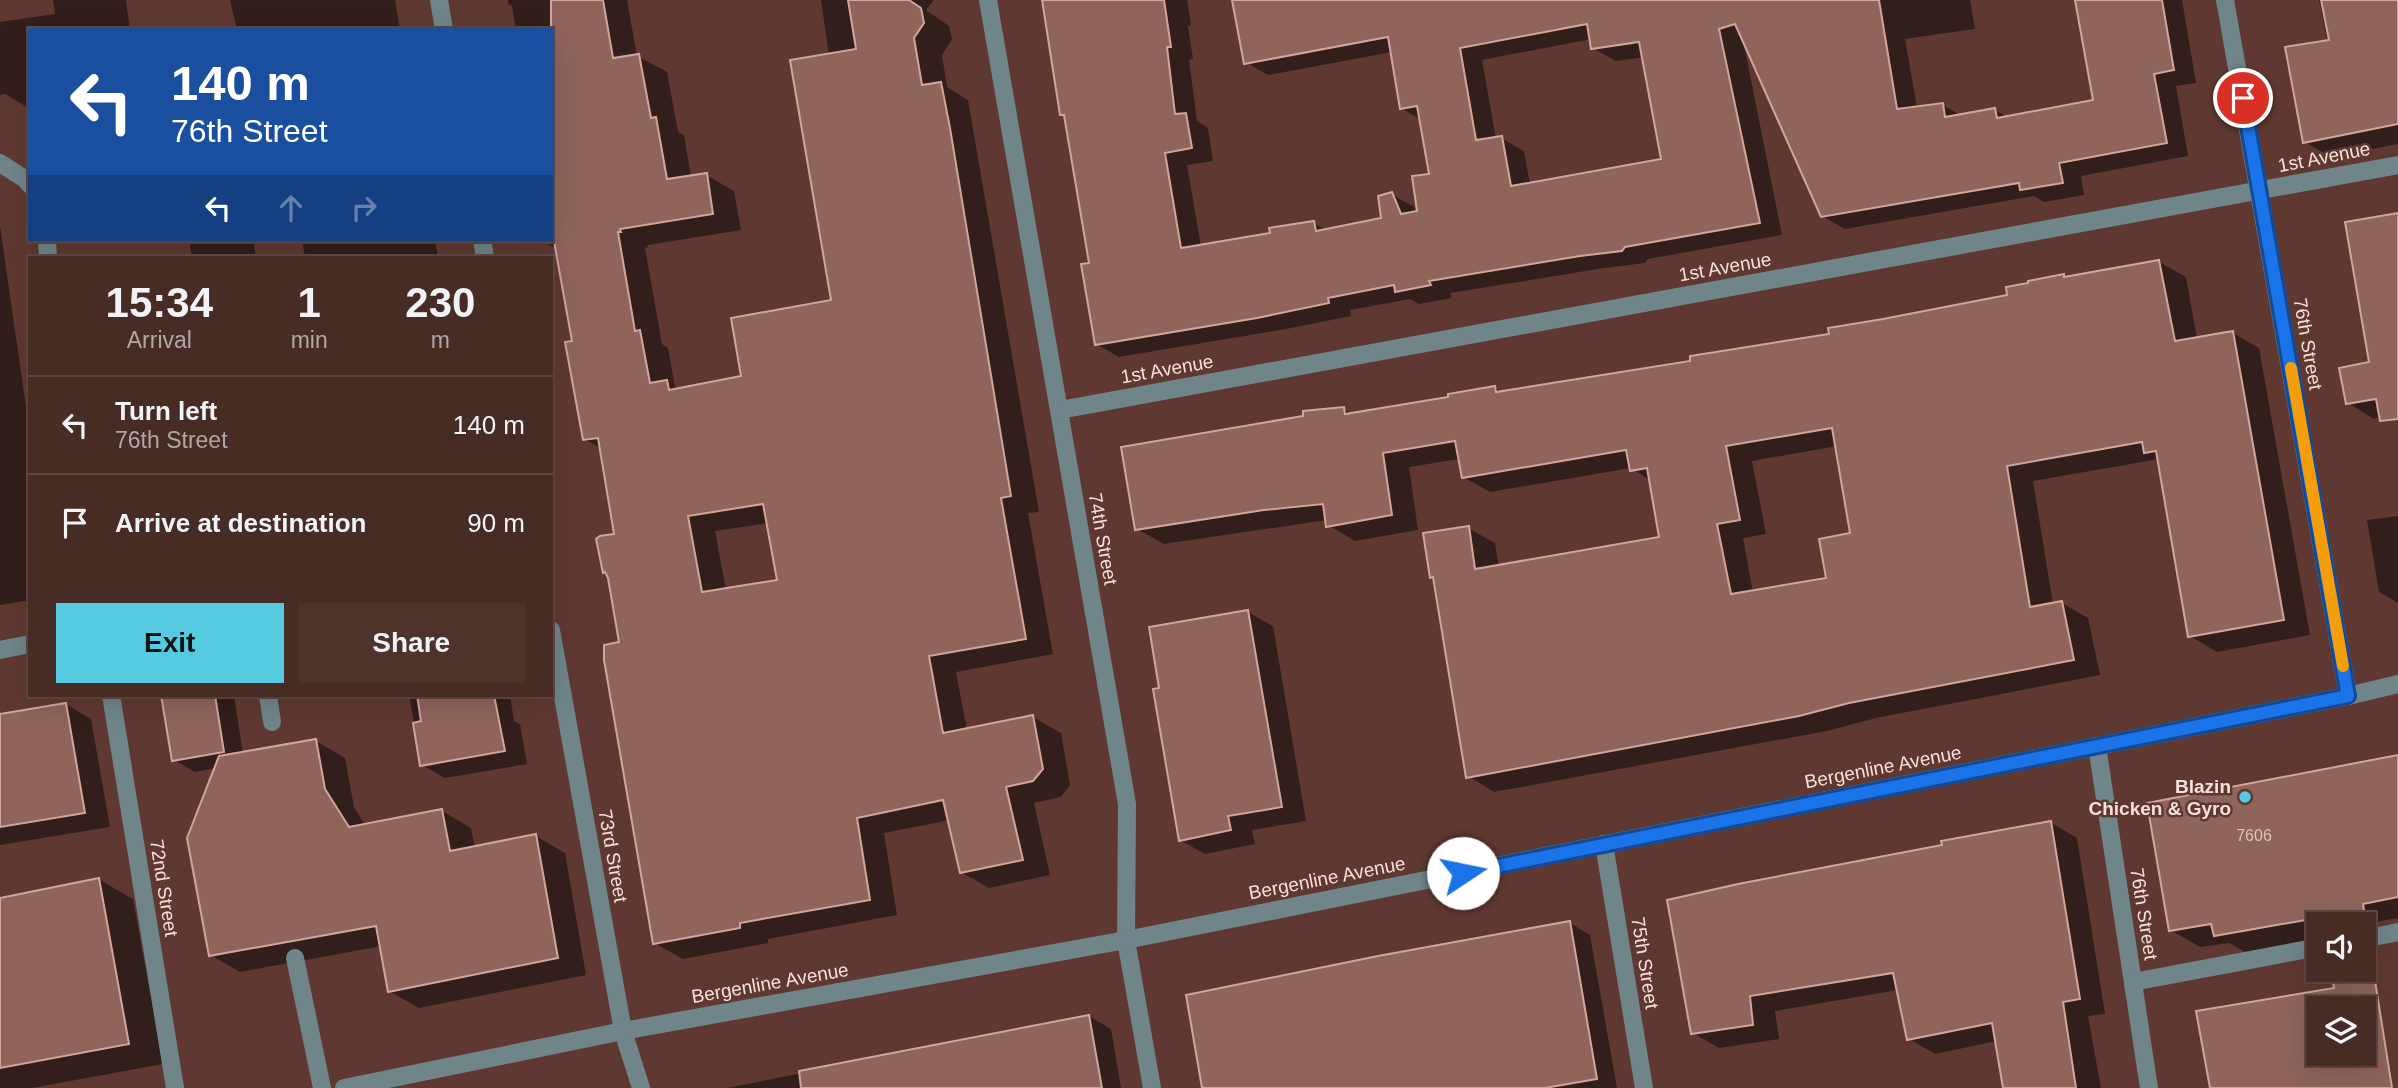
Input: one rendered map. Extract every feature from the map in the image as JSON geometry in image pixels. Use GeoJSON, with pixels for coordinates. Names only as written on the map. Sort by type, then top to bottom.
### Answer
{"type":"FeatureCollection","features":[{"type":"Feature","properties":{"kind":"street"},"geometry":{"type":"LineString","coordinates":[[439,0],[444,28]]}},
{"type":"Feature","properties":{"kind":"street","name":"74th Street"},"geometry":{"type":"LineString","coordinates":[[988,0],[1127,804],[1126,940],[1152,1088]]}},
{"type":"Feature","properties":{"kind":"street","name":"76th Street"},"geometry":{"type":"LineString","coordinates":[[2225,0],[2348,696]]}},
{"type":"Feature","properties":{"kind":"street"},"geometry":{"type":"LineString","coordinates":[[0,163],[28,183]]}},
{"type":"Feature","properties":{"kind":"street","name":"1st Avenue"},"geometry":{"type":"LineString","coordinates":[[1060,410],[2398,165]]}},
{"type":"Feature","properties":{"kind":"street","name":"73rd Street"},"geometry":{"type":"LineString","coordinates":[[553,641],[623,1031],[642,1088]]}},
{"type":"Feature","properties":{"kind":"street"},"geometry":{"type":"LineString","coordinates":[[0,650],[28,645]]}},
{"type":"Feature","properties":{"kind":"street","name":"Bergenline Avenue"},"geometry":{"type":"LineString","coordinates":[[344,1088],[623,1031],[1126,940],[2398,684]]}},
{"type":"Feature","properties":{"kind":"street","name":"72nd Street"},"geometry":{"type":"LineString","coordinates":[[111,697],[175,1088]]}},
{"type":"Feature","properties":{"kind":"street"},"geometry":{"type":"LineString","coordinates":[[268,697],[272,722]]}},
{"type":"Feature","properties":{"kind":"street","name":"76th Street"},"geometry":{"type":"LineString","coordinates":[[2096,746],[2149,1088]]}},
{"type":"Feature","properties":{"kind":"street","name":"75th Street"},"geometry":{"type":"LineString","coordinates":[[1604,844],[1644,1088]]}},
{"type":"Feature","properties":{"kind":"street"},"geometry":{"type":"LineString","coordinates":[[2376,937],[2398,932]]}},
{"type":"Feature","properties":{"kind":"street"},"geometry":{"type":"LineString","coordinates":[[2133,982],[2306,949]]}},
{"type":"Feature","properties":{"kind":"street"},"geometry":{"type":"LineString","coordinates":[[295,958],[322,1088]]}},
{"type":"Feature","properties":{"kind":"building"},"geometry":{"type":"Polygon","coordinates":[[[551,0],[603,0],[613,58],[639,54],[651,118],[656,117],[667,179],[707,173],[713,214],[620,229],[621,232],[618,232],[635,331],[640,330],[650,383],[667,380],[669,390],[741,376],[731,318],[831,300],[790,60],[856,49],[848,0],[909,0],[921,8],[924,23],[914,38],[922,85],[941,82],[950,128],[1011,496],[1001,498],[1026,639],[929,656],[943,733],[1033,715],[1043,769],[1033,781],[1006,787],[1023,860],[960,873],[943,800],[857,818],[870,900],[740,923],[740,928],[653,944],[604,660],[604,645],[619,642],[608,578],[605,572],[603,573],[596,539],[614,534],[598,438],[583,440],[565,342],[572,341],[553,236],[551,0]],[[763,504],[688,516],[702,592],[777,580],[763,504]]]}},
{"type":"Feature","properties":{"kind":"building"},"geometry":{"type":"Polygon","coordinates":[[[1042,0],[1164,0],[1171,47],[1167,47],[1175,114],[1186,113],[1192,148],[1165,153],[1181,248],[1270,233],[1269,228],[1314,221],[1316,231],[1381,218],[1378,196],[1392,192],[1401,214],[1417,211],[1412,176],[1429,174],[1417,106],[1400,109],[1388,37],[1244,64],[1232,0],[1879,0],[1897,109],[1943,103],[1945,117],[1995,108],[1997,118],[2093,100],[2075,0],[2162,0],[2174,70],[2154,74],[2167,143],[2059,163],[2063,183],[2020,190],[2019,183],[1821,217],[1735,24],[1719,29],[1760,223],[1625,247],[1622,251],[1429,281],[1431,285],[1395,292],[1394,285],[1328,298],[1329,303],[1257,318],[1095,345],[1081,264],[1089,263],[1064,115],[1060,115],[1042,0]],[[1587,24],[1460,48],[1476,140],[1502,136],[1511,186],[1661,159],[1639,42],[1591,49],[1587,24]]]}},
{"type":"Feature","properties":{"kind":"building"},"geometry":{"type":"Polygon","coordinates":[[[2321,0],[2398,0],[2398,124],[2303,143],[2285,47],[2329,40],[2321,0]]]}},
{"type":"Feature","properties":{"kind":"building"},"geometry":{"type":"Polygon","coordinates":[[[2398,213],[2398,419],[2380,421],[2376,399],[2346,404],[2339,368],[2369,362],[2345,222],[2398,213]]]}},
{"type":"Feature","properties":{"kind":"building"},"geometry":{"type":"Polygon","coordinates":[[[2159,260],[2175,341],[2233,331],[2284,620],[2188,637],[2156,451],[2144,453],[2142,442],[2007,466],[2030,607],[2062,601],[2074,660],[1849,703],[1799,716],[1466,778],[1433,577],[1430,578],[1423,533],[1469,526],[1475,569],[1659,537],[1647,468],[1630,471],[1626,450],[1462,478],[1455,441],[1383,453],[1392,515],[1326,527],[1323,504],[1264,510],[1135,530],[1121,447],[1303,416],[1303,411],[1344,407],[1345,414],[1448,397],[1448,394],[1495,386],[1496,392],[1690,361],[1690,356],[1829,334],[1828,328],[2007,295],[2006,287],[2064,274],[2064,277],[2159,260]],[[1832,428],[1726,446],[1740,520],[1717,524],[1731,594],[1826,578],[1819,539],[1850,533],[1832,428]]]}},
{"type":"Feature","properties":{"kind":"building"},"geometry":{"type":"Polygon","coordinates":[[[1248,610],[1282,807],[1228,816],[1231,830],[1179,841],[1153,689],[1159,688],[1149,627],[1248,610]]]}},
{"type":"Feature","properties":{"kind":"building"},"geometry":{"type":"Polygon","coordinates":[[[161,697],[215,697],[224,752],[172,761],[161,697]]]}},
{"type":"Feature","properties":{"kind":"building"},"geometry":{"type":"Polygon","coordinates":[[[417,697],[494,697],[505,751],[420,766],[413,723],[421,721],[417,697]]]}},
{"type":"Feature","properties":{"kind":"building"},"geometry":{"type":"Polygon","coordinates":[[[66,703],[85,813],[0,827],[0,714],[66,703]]]}},
{"type":"Feature","properties":{"kind":"building"},"geometry":{"type":"Polygon","coordinates":[[[316,739],[325,789],[349,827],[442,809],[450,851],[536,834],[558,958],[388,992],[376,926],[209,956],[187,838],[219,756],[316,739]]]}},
{"type":"Feature","properties":{"kind":"building"},"geometry":{"type":"Polygon","coordinates":[[[2398,755],[2398,897],[2363,904],[2364,912],[2306,912],[2306,920],[2214,936],[2211,924],[2169,931],[2147,803],[2398,755]]]}},
{"type":"Feature","properties":{"kind":"building"},"geometry":{"type":"Polygon","coordinates":[[[2051,821],[2080,999],[2063,1002],[2076,1088],[2003,1088],[1992,1023],[1907,1040],[1893,973],[1750,996],[1753,1025],[1691,1034],[1667,900],[1942,845],[1941,841],[2051,821]]]}},
{"type":"Feature","properties":{"kind":"building"},"geometry":{"type":"Polygon","coordinates":[[[99,878],[129,1044],[0,1068],[0,898],[99,878]]]}},
{"type":"Feature","properties":{"kind":"building"},"geometry":{"type":"Polygon","coordinates":[[[1570,921],[1597,1079],[1545,1088],[1202,1088],[1186,995],[1570,921]]]}},
{"type":"Feature","properties":{"kind":"building"},"geometry":{"type":"Polygon","coordinates":[[[2333,982],[2375,982],[2392,1088],[2210,1088],[2196,1011],[2334,988],[2333,982]]]}},
{"type":"Feature","properties":{"kind":"building"},"geometry":{"type":"Polygon","coordinates":[[[1089,1015],[1102,1088],[801,1088],[799,1071],[1089,1015]]]}},
{"type":"Feature","properties":{"kind":"slow traffic"},"geometry":{"type":"LineString","coordinates":[[2291,368],[2343,666]]}},
{"type":"Feature","properties":{"kind":"place","name":"Blazin Chicken & Gyro"},"geometry":{"type":"Point","coordinates":[2245,797]}},
{"type":"Feature","properties":{"kind":"route"},"geometry":{"type":"LineString","coordinates":[[1463,873],[2348,696],[2243,98]]}}]}
